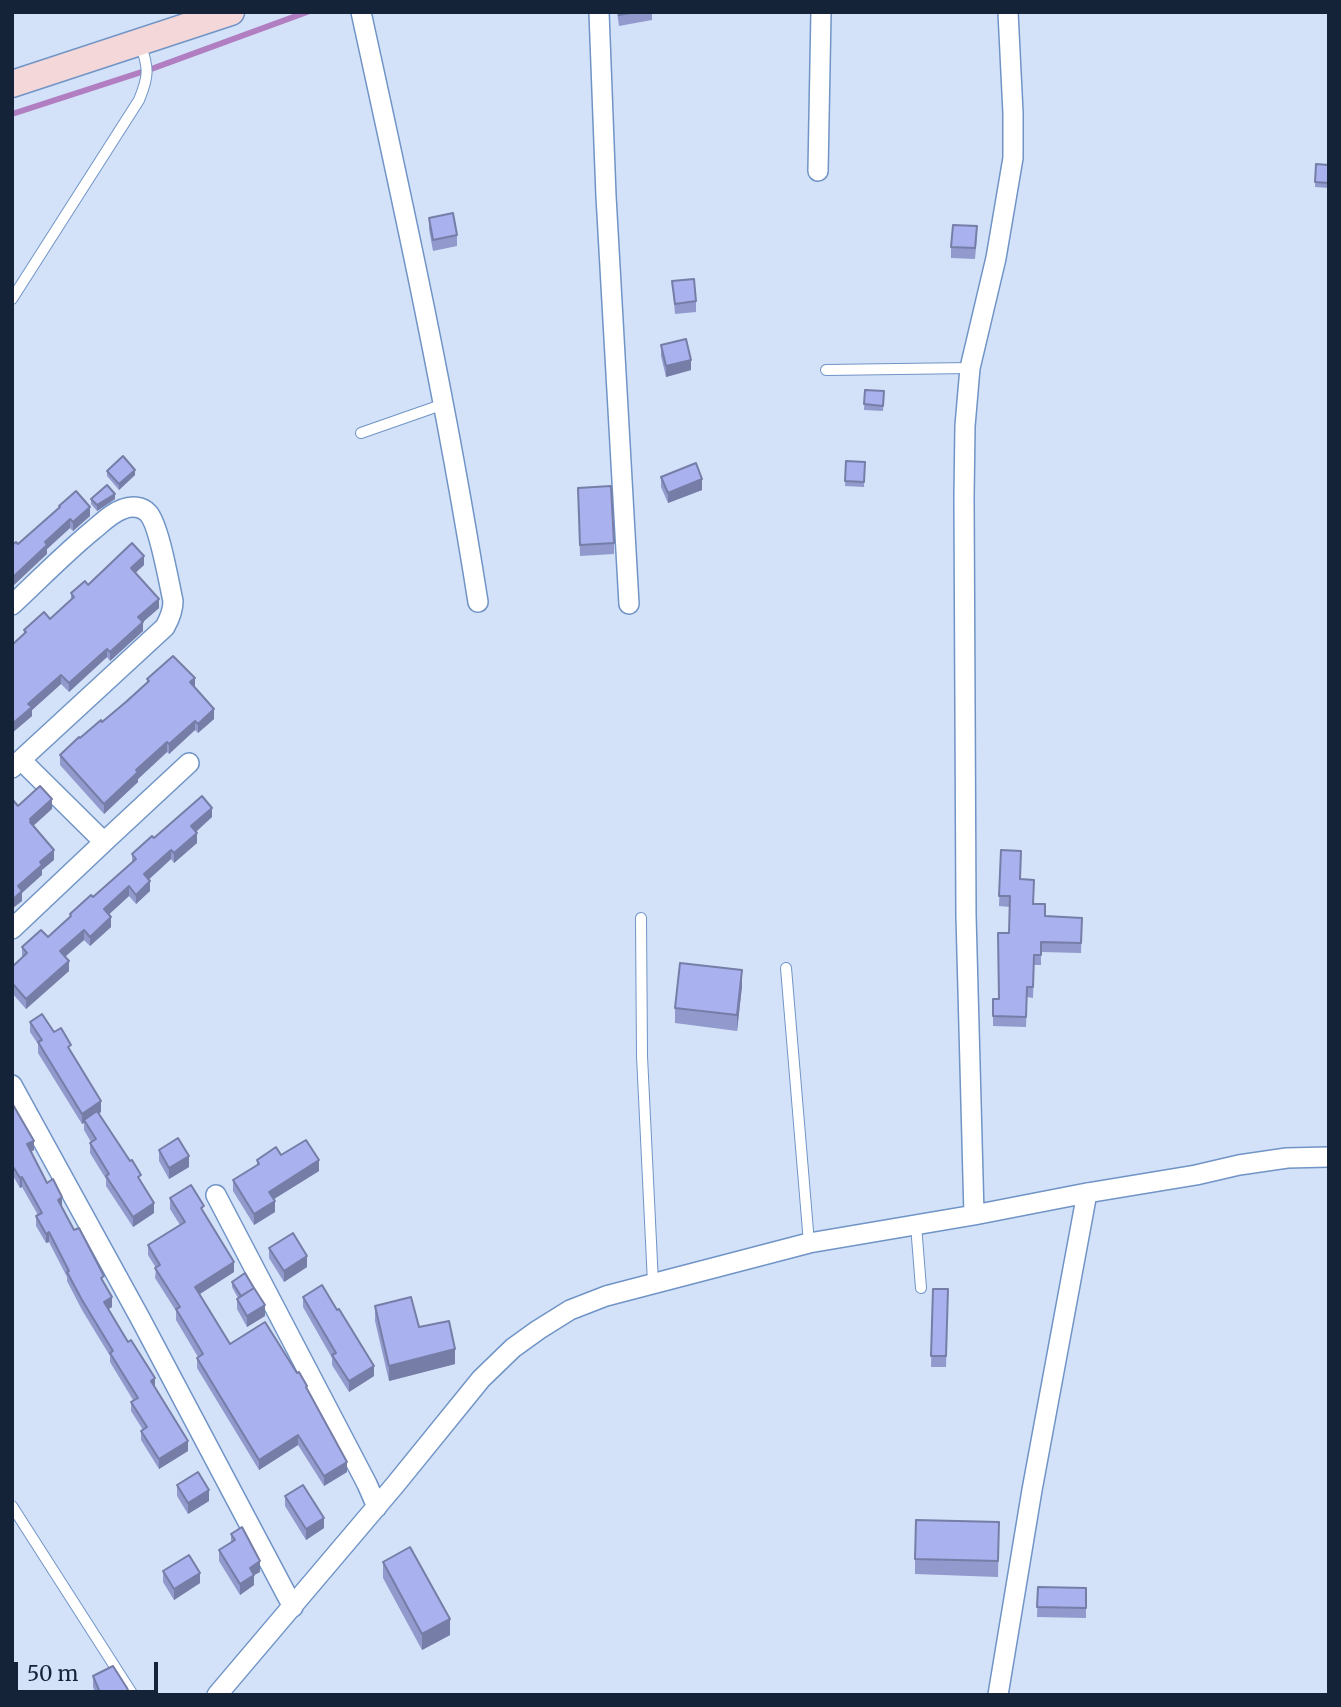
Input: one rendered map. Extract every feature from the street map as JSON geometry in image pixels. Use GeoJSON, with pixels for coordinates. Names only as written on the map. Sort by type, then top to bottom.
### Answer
{"type":"FeatureCollection","features":[{"type":"Feature","properties":{"kind":"street"},"geometry":{"type":"LineString","coordinates":[[12,84],[143,55],[232,12]]}},
{"type":"Feature","properties":{"kind":"street"},"geometry":{"type":"LineString","coordinates":[[361,12],[444,404],[478,602]]}},
{"type":"Feature","properties":{"kind":"street"},"geometry":{"type":"LineString","coordinates":[[599,12],[606,196],[629,604]]}},
{"type":"Feature","properties":{"kind":"street"},"geometry":{"type":"LineString","coordinates":[[818,171],[821,12]]}},
{"type":"Feature","properties":{"kind":"street"},"geometry":{"type":"LineString","coordinates":[[974,1215],[966,915],[965,426],[970,368],[996,258],[1013,158],[1008,12]]}},
{"type":"Feature","properties":{"kind":"street"},"geometry":{"type":"LineString","coordinates":[[12,605],[113,514],[124,508],[134,507],[149,513],[157,533],[173,601],[170,619],[165,627],[16,764],[104,842]]}},
{"type":"Feature","properties":{"kind":"street"},"geometry":{"type":"LineString","coordinates":[[12,929],[189,763]]}},
{"type":"Feature","properties":{"kind":"street"},"geometry":{"type":"LineString","coordinates":[[12,1085],[140,1318],[293,1607]]}},
{"type":"Feature","properties":{"kind":"street"},"geometry":{"type":"LineString","coordinates":[[217,1695],[377,1507],[481,1379],[513,1348],[570,1310],[606,1296],[809,1243],[1196,1175],[1239,1165],[1287,1158],[1329,1157]]}},
{"type":"Feature","properties":{"kind":"street"},"geometry":{"type":"LineString","coordinates":[[998,1695],[1032,1490],[1087,1193]]}},
{"type":"Feature","properties":{"kind":"street"},"geometry":{"type":"LineString","coordinates":[[216,1195],[377,1507]]}},
{"type":"Feature","properties":{"kind":"street"},"geometry":{"type":"LineString","coordinates":[[367,1484],[395,1485]]}},
{"type":"Feature","properties":{"kind":"lane"},"geometry":{"type":"LineString","coordinates":[[12,299],[139,100],[147,82],[143,55]]}},
{"type":"Feature","properties":{"kind":"lane"},"geometry":{"type":"LineString","coordinates":[[826,370],[970,368]]}},
{"type":"Feature","properties":{"kind":"lane"},"geometry":{"type":"LineString","coordinates":[[361,433],[444,404]]}},
{"type":"Feature","properties":{"kind":"lane"},"geometry":{"type":"LineString","coordinates":[[641,918],[642,1055],[653,1283]]}},
{"type":"Feature","properties":{"kind":"lane"},"geometry":{"type":"LineString","coordinates":[[786,968],[809,1243]]}},
{"type":"Feature","properties":{"kind":"lane"},"geometry":{"type":"LineString","coordinates":[[916,1225],[921,1288]]}},
{"type":"Feature","properties":{"kind":"lane"},"geometry":{"type":"LineString","coordinates":[[12,1506],[133,1695]]}},
{"type":"Feature","properties":{"kind":"building"},"geometry":{"type":"Polygon","coordinates":[[[1316,164],[1329,165],[1329,183],[1315,182],[1316,164]]]}},
{"type":"Feature","properties":{"kind":"building"},"geometry":{"type":"Polygon","coordinates":[[[453,213],[457,235],[433,240],[429,218],[453,213]]]}},
{"type":"Feature","properties":{"kind":"building"},"geometry":{"type":"Polygon","coordinates":[[[953,225],[977,226],[975,248],[951,247],[953,225]]]}},
{"type":"Feature","properties":{"kind":"building"},"geometry":{"type":"Polygon","coordinates":[[[694,279],[696,301],[675,304],[672,281],[694,279]]]}},
{"type":"Feature","properties":{"kind":"building"},"geometry":{"type":"Polygon","coordinates":[[[686,339],[691,360],[666,366],[661,345],[686,339]]]}},
{"type":"Feature","properties":{"kind":"building"},"geometry":{"type":"Polygon","coordinates":[[[865,390],[884,391],[883,406],[864,404],[865,390]]]}},
{"type":"Feature","properties":{"kind":"building"},"geometry":{"type":"Polygon","coordinates":[[[123,456],[135,470],[119,484],[107,471],[123,456]]]}},
{"type":"Feature","properties":{"kind":"building"},"geometry":{"type":"Polygon","coordinates":[[[846,461],[865,462],[864,482],[845,481],[846,461]]]}},
{"type":"Feature","properties":{"kind":"building"},"geometry":{"type":"Polygon","coordinates":[[[696,463],[702,479],[668,493],[661,477],[696,463]]]}},
{"type":"Feature","properties":{"kind":"building"},"geometry":{"type":"Polygon","coordinates":[[[107,485],[115,494],[97,505],[91,499],[107,485]]]}},
{"type":"Feature","properties":{"kind":"building"},"geometry":{"type":"Polygon","coordinates":[[[611,486],[614,543],[580,545],[578,488],[611,486]]]}},
{"type":"Feature","properties":{"kind":"building"},"geometry":{"type":"Polygon","coordinates":[[[76,491],[90,507],[73,522],[70,519],[12,578],[12,545],[16,542],[18,544],[76,491]]]}},
{"type":"Feature","properties":{"kind":"building"},"geometry":{"type":"Polygon","coordinates":[[[132,543],[144,556],[131,568],[159,599],[138,617],[143,622],[110,652],[107,649],[69,683],[61,675],[28,704],[32,707],[12,724],[12,645],[44,612],[50,619],[74,597],[71,593],[85,581],[88,585],[132,543]]]}},
{"type":"Feature","properties":{"kind":"building"},"geometry":{"type":"Polygon","coordinates":[[[173,656],[195,678],[190,682],[214,709],[198,724],[195,721],[169,744],[167,742],[104,804],[60,755],[79,737],[126,702],[173,656]]]}},
{"type":"Feature","properties":{"kind":"building"},"geometry":{"type":"Polygon","coordinates":[[[40,786],[52,799],[30,822],[54,850],[40,862],[42,865],[18,886],[22,891],[12,900],[12,799],[18,806],[40,786]]]}},
{"type":"Feature","properties":{"kind":"building"},"geometry":{"type":"Polygon","coordinates":[[[202,796],[212,808],[191,826],[197,833],[174,853],[171,850],[144,874],[150,881],[136,895],[129,886],[104,909],[111,917],[90,937],[84,930],[60,951],[69,961],[26,999],[12,983],[12,967],[27,953],[22,947],[41,930],[48,937],[91,895],[93,897],[136,859],[132,854],[202,796]]]}},
{"type":"Feature","properties":{"kind":"building"},"geometry":{"type":"Polygon","coordinates":[[[1001,850],[1021,851],[1020,879],[1034,880],[1033,904],[1045,904],[1045,916],[1082,918],[1081,943],[1041,942],[1041,955],[1034,955],[1033,987],[1027,987],[1026,1017],[993,1016],[993,999],[999,999],[998,933],[1009,933],[1010,896],[999,896],[1001,850]]]}},
{"type":"Feature","properties":{"kind":"building"},"geometry":{"type":"Polygon","coordinates":[[[680,963],[742,970],[737,1015],[675,1008],[680,963]]]}},
{"type":"Feature","properties":{"kind":"building"},"geometry":{"type":"Polygon","coordinates":[[[42,1014],[54,1032],[61,1028],[71,1045],[68,1047],[101,1101],[82,1114],[38,1042],[42,1040],[30,1022],[42,1014]]]}},
{"type":"Feature","properties":{"kind":"building"},"geometry":{"type":"Polygon","coordinates":[[[12,1103],[34,1141],[27,1144],[47,1183],[53,1179],[62,1197],[58,1200],[74,1230],[79,1228],[104,1276],[101,1278],[112,1297],[104,1302],[128,1342],[131,1340],[155,1378],[151,1381],[188,1441],[159,1459],[141,1431],[147,1427],[131,1402],[138,1398],[110,1353],[113,1351],[82,1300],[49,1232],[46,1234],[36,1216],[42,1213],[22,1177],[20,1178],[12,1165],[12,1103]]]}},
{"type":"Feature","properties":{"kind":"building"},"geometry":{"type":"Polygon","coordinates":[[[97,1111],[130,1161],[132,1160],[141,1175],[138,1177],[154,1203],[133,1217],[106,1176],[109,1174],[90,1143],[96,1139],[84,1120],[97,1111]]]}},
{"type":"Feature","properties":{"kind":"building"},"geometry":{"type":"Polygon","coordinates":[[[178,1138],[189,1156],[169,1168],[159,1150],[178,1138]]]}},
{"type":"Feature","properties":{"kind":"building"},"geometry":{"type":"Polygon","coordinates":[[[306,1140],[319,1160],[269,1192],[275,1201],[254,1214],[233,1180],[259,1164],[257,1160],[276,1147],[281,1155],[306,1140]]]}},
{"type":"Feature","properties":{"kind":"building"},"geometry":{"type":"Polygon","coordinates":[[[191,1185],[204,1206],[201,1208],[234,1262],[195,1287],[230,1344],[265,1322],[297,1373],[299,1372],[347,1462],[324,1476],[298,1435],[259,1460],[197,1358],[203,1354],[176,1309],[180,1307],[155,1268],[160,1265],[148,1245],[185,1222],[170,1198],[191,1185]]]}},
{"type":"Feature","properties":{"kind":"building"},"geometry":{"type":"Polygon","coordinates":[[[293,1233],[307,1256],[284,1271],[269,1248],[293,1233]]]}},
{"type":"Feature","properties":{"kind":"building"},"geometry":{"type":"Polygon","coordinates":[[[245,1273],[254,1288],[241,1296],[232,1282],[245,1273]]]}},
{"type":"Feature","properties":{"kind":"building"},"geometry":{"type":"Polygon","coordinates":[[[322,1285],[374,1366],[349,1381],[332,1355],[336,1353],[303,1297],[322,1285]]]}},
{"type":"Feature","properties":{"kind":"building"},"geometry":{"type":"Polygon","coordinates":[[[254,1288],[265,1305],[247,1316],[237,1299],[254,1288]]]}},
{"type":"Feature","properties":{"kind":"building"},"geometry":{"type":"Polygon","coordinates":[[[933,1289],[948,1289],[946,1356],[931,1356],[933,1289]]]}},
{"type":"Feature","properties":{"kind":"building"},"geometry":{"type":"Polygon","coordinates":[[[411,1297],[419,1327],[449,1321],[455,1349],[389,1366],[375,1306],[411,1297]]]}},
{"type":"Feature","properties":{"kind":"building"},"geometry":{"type":"Polygon","coordinates":[[[198,1472],[209,1490],[188,1503],[177,1485],[198,1472]]]}},
{"type":"Feature","properties":{"kind":"building"},"geometry":{"type":"Polygon","coordinates":[[[303,1485],[324,1518],[306,1529],[285,1496],[303,1485]]]}},
{"type":"Feature","properties":{"kind":"building"},"geometry":{"type":"Polygon","coordinates":[[[916,1520],[999,1522],[998,1561],[915,1559],[916,1520]]]}},
{"type":"Feature","properties":{"kind":"building"},"geometry":{"type":"Polygon","coordinates":[[[242,1527],[260,1561],[250,1568],[254,1575],[240,1584],[219,1550],[235,1540],[231,1534],[242,1527]]]}},
{"type":"Feature","properties":{"kind":"building"},"geometry":{"type":"Polygon","coordinates":[[[410,1547],[450,1619],[422,1634],[383,1562],[410,1547]]]}},
{"type":"Feature","properties":{"kind":"building"},"geometry":{"type":"Polygon","coordinates":[[[189,1555],[200,1573],[174,1589],[163,1571],[189,1555]]]}},
{"type":"Feature","properties":{"kind":"building"},"geometry":{"type":"Polygon","coordinates":[[[1038,1587],[1086,1588],[1086,1608],[1037,1607],[1038,1587]]]}},
{"type":"Feature","properties":{"kind":"building"},"geometry":{"type":"Polygon","coordinates":[[[113,1666],[130,1695],[101,1695],[93,1676],[113,1666]]]}},
{"type":"Feature","properties":{"kind":"waterway"},"geometry":{"type":"LineString","coordinates":[[12,114],[154,68],[307,12]]}}]}
